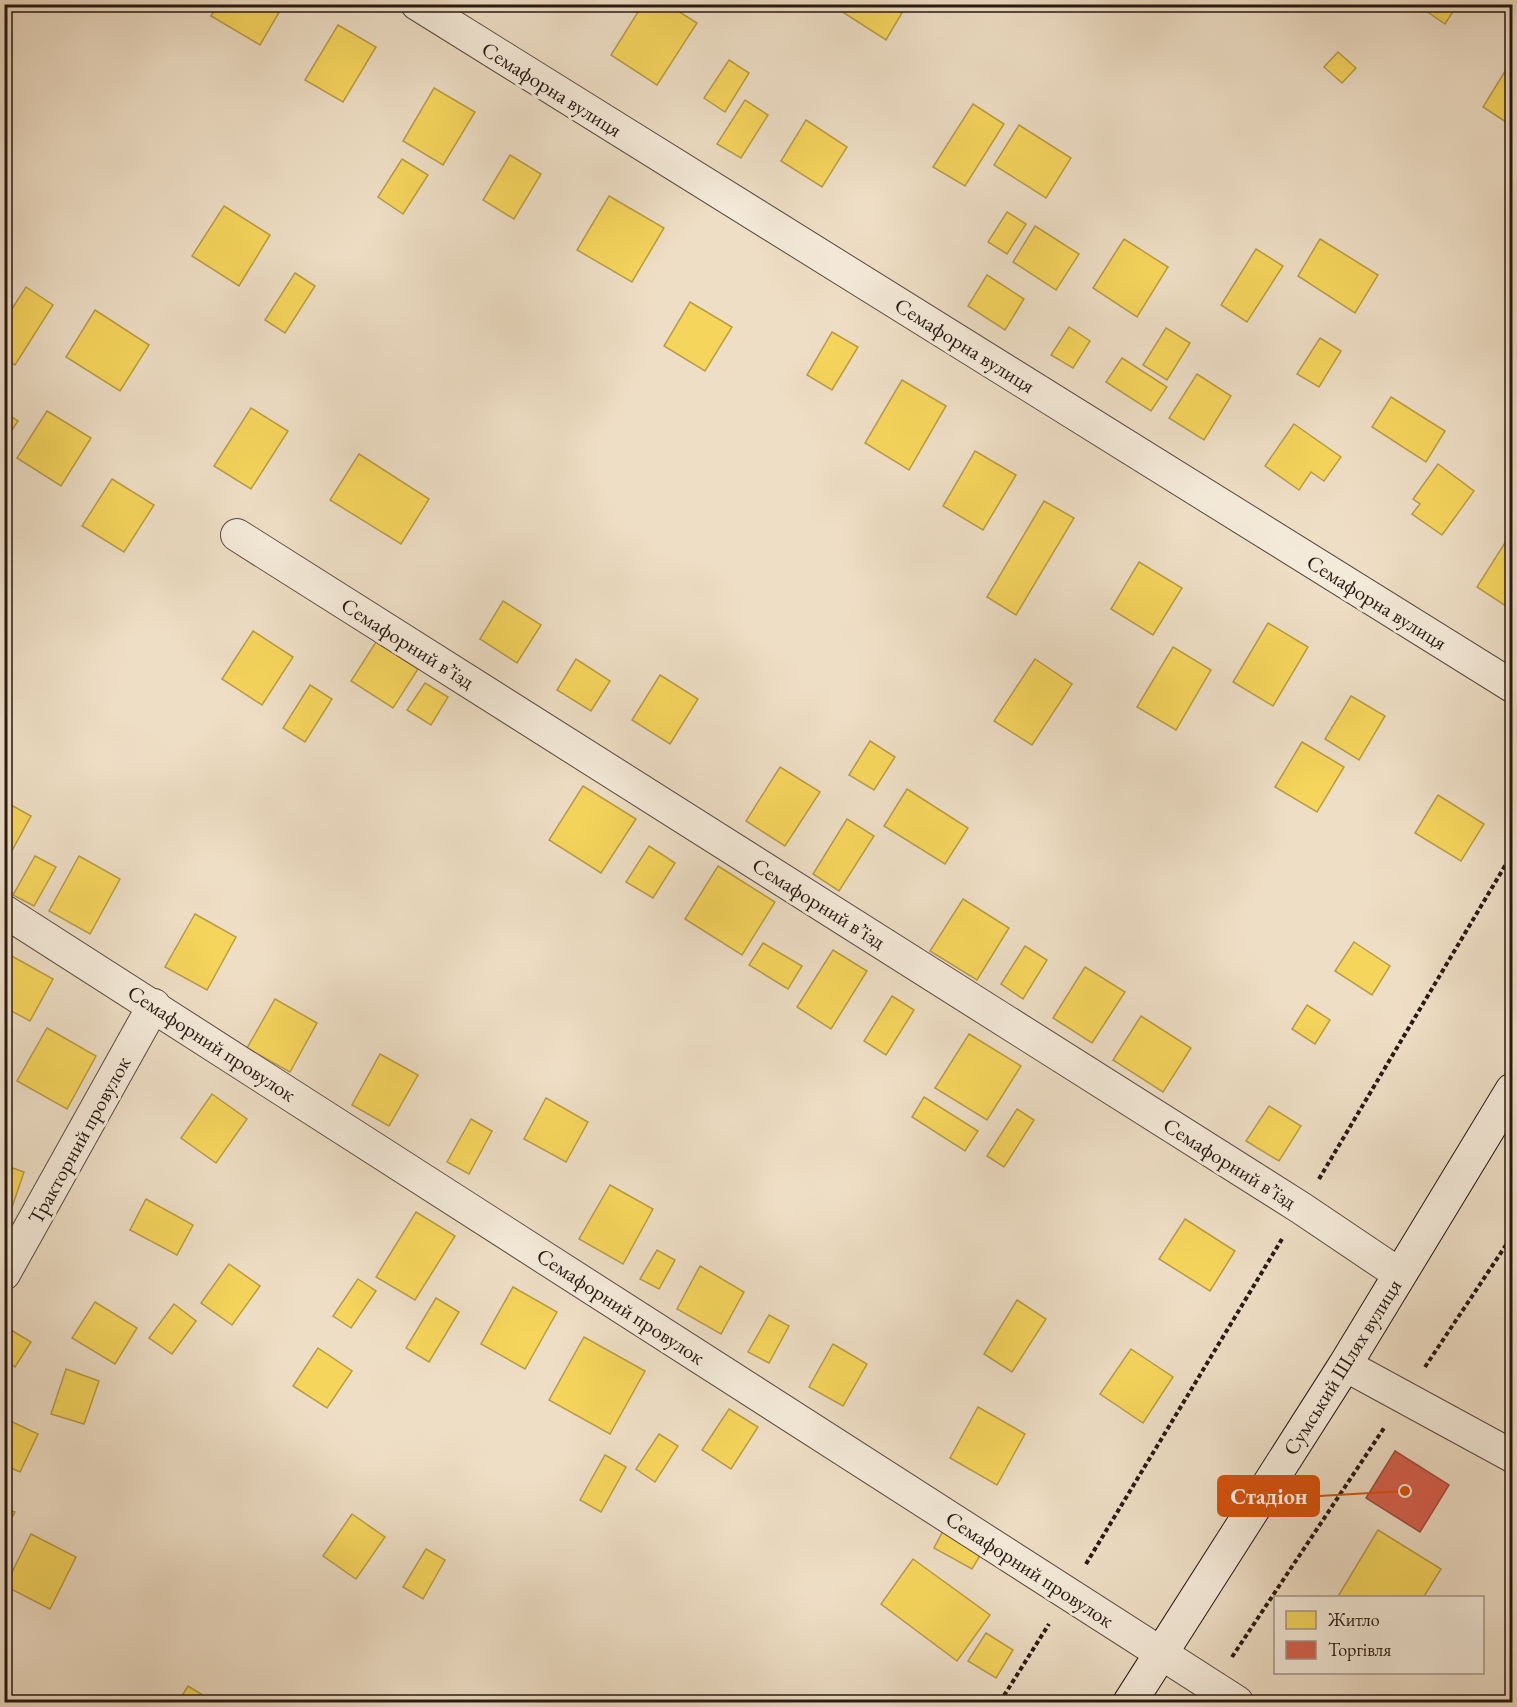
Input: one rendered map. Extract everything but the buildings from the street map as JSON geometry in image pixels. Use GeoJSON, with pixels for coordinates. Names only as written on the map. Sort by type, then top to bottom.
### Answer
{"type":"FeatureCollection","features":[{"type":"Feature","properties":{"kind":"main road","name":"Сумський Шлях вулиця"},"geometry":{"type":"LineString","coordinates":[[1130,1702],[1345,1365],[1512,1090]]}},
{"type":"Feature","properties":{"kind":"street","name":"Семафорна вулиця"},"geometry":{"type":"LineString","coordinates":[[417,4],[1512,686]]}},
{"type":"Feature","properties":{"kind":"street","name":"Семафорний в’їзд"},"geometry":{"type":"LineString","coordinates":[[237,535],[1301,1208],[1399,1274]]}},
{"type":"Feature","properties":{"kind":"street","name":"Семафорний провулок"},"geometry":{"type":"LineString","coordinates":[[4,911],[154,1005],[1225,1695]]}},
{"type":"Feature","properties":{"kind":"street","name":"Тракторний провулок"},"geometry":{"type":"LineString","coordinates":[[4,1274],[154,1005]]}},
{"type":"Feature","properties":{"kind":"street"},"geometry":{"type":"LineString","coordinates":[[1345,1365],[1512,1456]]}},
{"type":"Feature","properties":{"kind":"path"},"geometry":{"type":"LineString","coordinates":[[1000,1702],[1068,1594],[1512,854]]}},
{"type":"Feature","properties":{"kind":"path"},"geometry":{"type":"LineString","coordinates":[[1284,1596],[1404,1397],[1512,1236]]}},
{"type":"Feature","properties":{"kind":"path"},"geometry":{"type":"LineString","coordinates":[[1225,1695],[1274,1613]]}},
{"type":"Feature","properties":{"kind":"place","name":"Стадіон"},"geometry":{"type":"Point","coordinates":[1405,1491]}}]}
